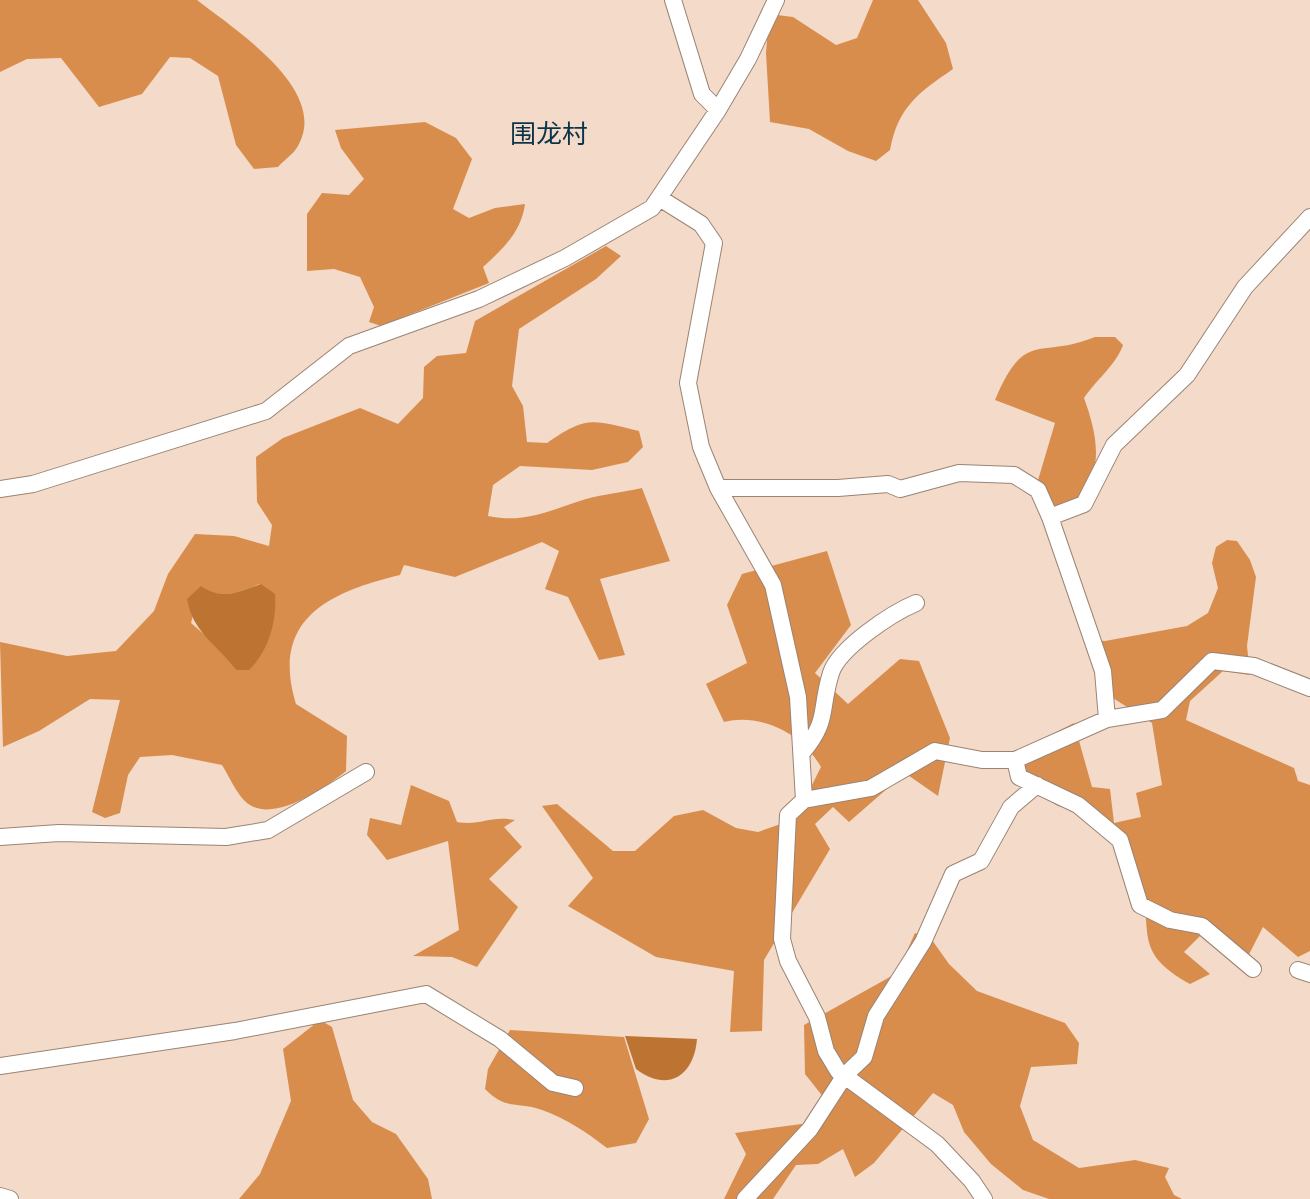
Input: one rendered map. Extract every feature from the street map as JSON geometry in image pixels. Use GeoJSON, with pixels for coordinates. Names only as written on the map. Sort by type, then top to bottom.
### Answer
{"type":"FeatureCollection","features":[{"type":"Feature","properties":{"kind":"street"},"geometry":{"type":"LineString","coordinates":[[673,0],[702,94],[718,110]]}},
{"type":"Feature","properties":{"kind":"street"},"geometry":{"type":"LineString","coordinates":[[0,489],[33,484],[266,411],[349,346],[493,292],[565,258],[652,208],[661,199],[718,110],[748,59],[776,0]]}},
{"type":"Feature","properties":{"kind":"street"},"geometry":{"type":"LineString","coordinates":[[661,199],[701,224],[714,243],[688,383],[701,447],[718,488],[773,585],[798,697],[804,800]]}},
{"type":"Feature","properties":{"kind":"street"},"geometry":{"type":"LineString","coordinates":[[1050,517],[1084,504],[1114,445],[1187,375],[1245,287],[1310,217]]}},
{"type":"Feature","properties":{"kind":"street"},"geometry":{"type":"LineString","coordinates":[[718,488],[838,488],[888,484],[900,489],[959,473],[1014,475],[1038,490],[1050,517],[1103,671],[1107,719]]}},
{"type":"Feature","properties":{"kind":"street"},"geometry":{"type":"LineString","coordinates":[[802,753],[821,730],[832,671],[857,643],[888,618],[916,603]]}},
{"type":"Feature","properties":{"kind":"street"},"geometry":{"type":"LineString","coordinates":[[984,1199],[972,1181],[937,1144],[842,1073],[826,1051],[817,1017],[788,961],[782,939],[788,815],[804,800],[871,788],[935,751],[982,760],[1015,760],[1107,719],[1162,710],[1212,661],[1254,666],[1310,688]]}},
{"type":"Feature","properties":{"kind":"street"},"geometry":{"type":"LineString","coordinates":[[1015,760],[1019,777],[1078,805],[1120,840],[1140,905],[1170,920],[1202,926],[1253,969]]}},
{"type":"Feature","properties":{"kind":"street"},"geometry":{"type":"LineString","coordinates":[[0,837],[59,833],[226,837],[268,830],[366,772]]}},
{"type":"Feature","properties":{"kind":"street"},"geometry":{"type":"LineString","coordinates":[[745,1199],[810,1129],[842,1073],[864,1057],[876,1016],[923,942],[953,874],[981,861],[1011,807],[1037,785]]}},
{"type":"Feature","properties":{"kind":"street"},"geometry":{"type":"LineString","coordinates":[[0,1066],[235,1031],[426,994],[500,1039],[553,1083],[575,1088]]}},
{"type":"Feature","properties":{"kind":"street"},"geometry":{"type":"LineString","coordinates":[[0,1196],[10,1199]]}},
{"type":"Feature","properties":{"kind":"shaded area"},"geometry":{"type":"Polygon","coordinates":[[[0,0],[197,0],[253,44],[289,82],[300,102],[304,123],[299,144],[278,167],[254,169],[236,145],[218,76],[190,58],[170,57],[142,94],[99,107],[61,58],[27,59],[0,72],[0,0]]]}},
{"type":"Feature","properties":{"kind":"shaded area"},"geometry":{"type":"Polygon","coordinates":[[[873,0],[918,0],[946,43],[953,69],[911,102],[898,123],[890,150],[876,161],[848,151],[809,129],[770,122],[766,53],[769,14],[793,17],[836,45],[857,38],[873,0]]]}},
{"type":"Feature","properties":{"kind":"shaded area"},"geometry":{"type":"Polygon","coordinates":[[[425,122],[456,138],[472,159],[453,209],[469,218],[495,208],[525,204],[523,214],[510,239],[483,267],[489,283],[381,326],[369,322],[374,307],[360,277],[334,269],[307,271],[307,214],[322,193],[349,195],[364,179],[341,148],[335,130],[425,122]]]}},
{"type":"Feature","properties":{"kind":"shaded area"},"geometry":{"type":"Polygon","coordinates":[[[606,246],[621,256],[596,279],[519,329],[512,386],[523,406],[527,442],[547,443],[572,428],[591,422],[639,431],[643,447],[628,462],[592,470],[520,466],[493,485],[488,516],[526,517],[593,497],[642,488],[670,561],[600,579],[625,655],[599,660],[568,597],[545,589],[559,551],[542,542],[455,577],[404,565],[400,575],[350,590],[312,614],[299,630],[291,650],[290,675],[296,704],[347,736],[346,771],[312,794],[284,807],[258,808],[247,803],[222,765],[172,755],[140,757],[128,775],[120,813],[105,818],[92,812],[120,700],[90,699],[39,731],[3,747],[0,642],[67,656],[116,651],[154,611],[168,574],[195,534],[234,536],[269,546],[272,525],[257,502],[256,457],[283,438],[360,408],[398,424],[423,398],[424,367],[437,356],[466,353],[475,321],[606,246]],[[260,584],[223,594],[201,587],[191,623],[221,649],[236,670],[260,584]]]}},
{"type":"Feature","properties":{"kind":"shaded area"},"geometry":{"type":"Polygon","coordinates":[[[1095,337],[1115,337],[1123,345],[1116,359],[1084,398],[1095,438],[1092,478],[1071,503],[1041,518],[1033,497],[1055,423],[995,400],[1015,363],[1025,354],[1095,337]]]}},
{"type":"Feature","properties":{"kind":"shaded area"},"geometry":{"type":"Polygon","coordinates":[[[1227,540],[1237,541],[1250,560],[1256,577],[1247,646],[1250,675],[1223,671],[1190,701],[1186,720],[1294,768],[1298,781],[1310,785],[1310,951],[1298,957],[1263,927],[1243,966],[1204,932],[1184,952],[1210,974],[1190,984],[1170,971],[1151,948],[1136,875],[1094,813],[1058,806],[1013,779],[1011,755],[1074,723],[1092,787],[1110,789],[1114,823],[1141,817],[1136,793],[1162,785],[1152,723],[1113,698],[1090,640],[1105,641],[1187,626],[1208,613],[1218,588],[1212,563],[1216,547],[1227,540]]]}},
{"type":"Feature","properties":{"kind":"shaded area"},"geometry":{"type":"Polygon","coordinates":[[[827,551],[851,625],[815,673],[848,704],[900,659],[919,661],[950,738],[938,796],[905,773],[849,822],[833,807],[815,824],[830,849],[764,960],[762,1031],[730,1032],[734,971],[656,957],[568,906],[593,878],[542,806],[557,804],[613,851],[635,851],[674,816],[703,810],[736,828],[758,832],[795,819],[821,767],[803,744],[779,728],[752,720],[724,722],[706,684],[747,663],[727,605],[742,574],[827,551]]]}},
{"type":"Feature","properties":{"kind":"shaded area"},"geometry":{"type":"Polygon","coordinates":[[[261,584],[275,594],[275,615],[270,635],[262,654],[249,670],[236,670],[194,621],[187,599],[201,586],[223,594],[261,584]]]}},
{"type":"Feature","properties":{"kind":"shaded area"},"geometry":{"type":"Polygon","coordinates":[[[411,785],[449,801],[457,822],[515,820],[504,827],[522,847],[489,879],[518,907],[477,967],[452,957],[413,956],[459,930],[448,841],[387,860],[367,835],[370,818],[401,825],[411,785]]]}},
{"type":"Feature","properties":{"kind":"shaded area"},"geometry":{"type":"Polygon","coordinates":[[[915,933],[932,940],[949,964],[977,991],[1065,1023],[1079,1043],[1077,1064],[1031,1067],[1020,1106],[1033,1140],[1079,1168],[1135,1160],[1169,1168],[1165,1177],[1174,1195],[1182,1199],[1049,1199],[1023,1190],[991,1164],[964,1132],[953,1105],[933,1093],[874,1163],[855,1177],[843,1149],[818,1164],[796,1165],[773,1199],[724,1199],[746,1154],[735,1133],[809,1123],[824,1098],[805,1074],[804,1025],[897,973],[915,933]]]}},
{"type":"Feature","properties":{"kind":"shaded area"},"geometry":{"type":"Polygon","coordinates":[[[320,1020],[332,1027],[353,1100],[372,1122],[396,1134],[428,1179],[432,1199],[239,1199],[260,1174],[291,1101],[283,1049],[320,1020]]]}},
{"type":"Feature","properties":{"kind":"shaded area"},"geometry":{"type":"Polygon","coordinates":[[[510,1030],[624,1037],[649,1119],[636,1143],[607,1148],[560,1117],[533,1107],[506,1103],[485,1089],[488,1069],[510,1030]]]}},
{"type":"Feature","properties":{"kind":"shaded area"},"geometry":{"type":"Polygon","coordinates":[[[625,1036],[697,1039],[691,1063],[685,1071],[669,1080],[659,1080],[636,1069],[625,1036]]]}},
{"type":"Feature","properties":{"kind":"district","name":"围龙村"},"geometry":{"type":"Point","coordinates":[549,134]}}]}
